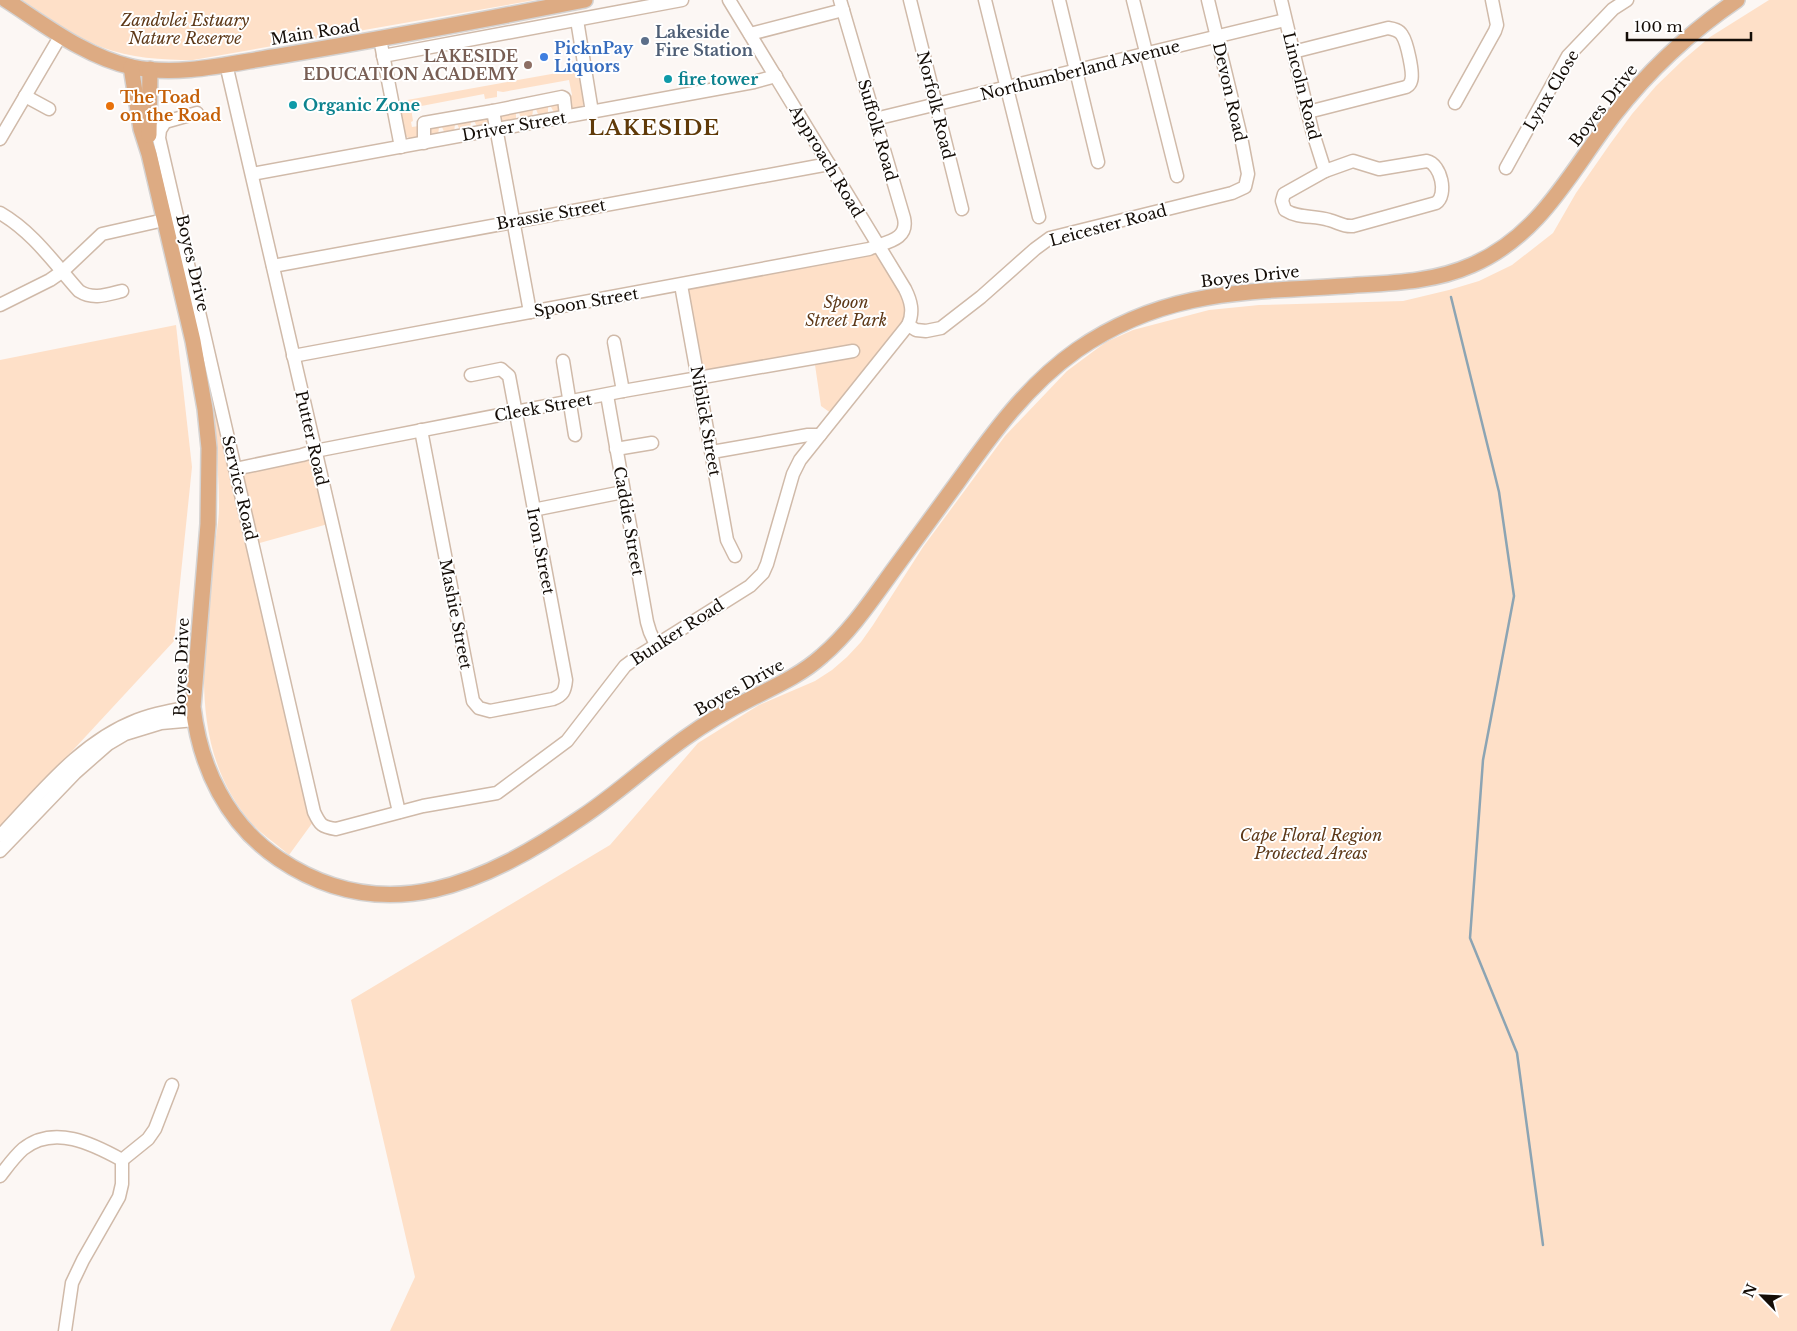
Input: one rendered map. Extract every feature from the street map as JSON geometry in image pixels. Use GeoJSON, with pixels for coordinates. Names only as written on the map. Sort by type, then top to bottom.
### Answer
{"type":"FeatureCollection","features":[{"type":"Feature","properties":{"kind":"main road","name":"Main Road"},"geometry":{"type":"LineString","coordinates":[[6,0],[61,35],[102,58],[131,67],[150,69],[199,68],[226,64],[380,39],[585,0]]}},
{"type":"Feature","properties":{"kind":"main road","name":"Boyes Drive"},"geometry":{"type":"LineString","coordinates":[[150,69],[150,130],[164,220],[206,409],[209,448],[208,524],[194,713],[197,735],[208,770],[234,816],[271,854],[297,871],[349,890],[384,894],[418,894],[468,881],[513,860],[584,816],[686,737],[713,719],[794,677],[818,660],[869,605],[986,442],[1025,394],[1075,352],[1098,337],[1144,314],[1203,297],[1261,290],[1417,281],[1459,271],[1487,258],[1523,233],[1548,207],[1611,119],[1648,74],[1690,35],[1737,0]]}},
{"type":"Feature","properties":{"kind":"main road","name":"Boyes Drive"},"geometry":{"type":"LineString","coordinates":[[131,67],[142,129],[153,151]]}},
{"type":"Feature","properties":{"kind":"street"},"geometry":{"type":"LineString","coordinates":[[383,56],[577,20],[654,3],[682,0]]}},
{"type":"Feature","properties":{"kind":"street","name":"Approach Road"},"geometry":{"type":"LineString","coordinates":[[729,0],[910,300],[912,314],[908,325]]}},
{"type":"Feature","properties":{"kind":"street","name":"Norfolk Road"},"geometry":{"type":"LineString","coordinates":[[910,0],[962,209]]}},
{"type":"Feature","properties":{"kind":"street"},"geometry":{"type":"LineString","coordinates":[[985,0],[1039,217]]}},
{"type":"Feature","properties":{"kind":"street"},"geometry":{"type":"LineString","coordinates":[[1059,0],[1098,162]]}},
{"type":"Feature","properties":{"kind":"street"},"geometry":{"type":"LineString","coordinates":[[1133,0],[1177,176]]}},
{"type":"Feature","properties":{"kind":"street","name":"Devon Road"},"geometry":{"type":"LineString","coordinates":[[1208,0],[1241,137],[1248,174],[1247,184]]}},
{"type":"Feature","properties":{"kind":"street","name":"Lincoln Road"},"geometry":{"type":"LineString","coordinates":[[1281,0],[1308,112],[1325,171]]}},
{"type":"Feature","properties":{"kind":"street"},"geometry":{"type":"LineString","coordinates":[[1455,103],[1495,31],[1497,25],[1492,0]]}},
{"type":"Feature","properties":{"kind":"street","name":"Lynx Close"},"geometry":{"type":"LineString","coordinates":[[1506,168],[1568,56],[1613,9],[1627,0]]}},
{"type":"Feature","properties":{"kind":"street"},"geometry":{"type":"LineString","coordinates":[[750,34],[841,5]]}},
{"type":"Feature","properties":{"kind":"street","name":"Suffolk Road"},"geometry":{"type":"LineString","coordinates":[[841,5],[905,224],[905,230],[901,235],[878,245]]}},
{"type":"Feature","properties":{"kind":"street"},"geometry":{"type":"LineString","coordinates":[[577,20],[592,112]]}},
{"type":"Feature","properties":{"kind":"street","name":"Northumberland Avenue"},"geometry":{"type":"LineString","coordinates":[[875,120],[1286,20]]}},
{"type":"Feature","properties":{"kind":"street"},"geometry":{"type":"LineString","coordinates":[[1294,52],[1388,28],[1397,30],[1402,34],[1405,42],[1412,76],[1410,84],[1406,87],[1308,112]]}},
{"type":"Feature","properties":{"kind":"street"},"geometry":{"type":"LineString","coordinates":[[0,138],[61,35]]}},
{"type":"Feature","properties":{"kind":"street"},"geometry":{"type":"LineString","coordinates":[[380,39],[401,147]]}},
{"type":"Feature","properties":{"kind":"street","name":"Putter Road"},"geometry":{"type":"LineString","coordinates":[[226,64],[399,812]]}},
{"type":"Feature","properties":{"kind":"street","name":"Driver Street"},"geometry":{"type":"LineString","coordinates":[[252,174],[401,147],[424,136],[495,119],[566,110],[592,112],[754,82],[776,76]]}},
{"type":"Feature","properties":{"kind":"street"},"geometry":{"type":"LineString","coordinates":[[25,96],[49,109]]}},
{"type":"Feature","properties":{"kind":"street"},"geometry":{"type":"LineString","coordinates":[[424,136],[424,123],[495,119],[562,97],[566,110]]}},
{"type":"Feature","properties":{"kind":"street","name":"Service Road"},"geometry":{"type":"LineString","coordinates":[[197,113],[165,122],[161,126],[153,151],[235,469],[314,812],[320,824]]}},
{"type":"Feature","properties":{"kind":"street"},"geometry":{"type":"LineString","coordinates":[[495,119],[530,312]]}},
{"type":"Feature","properties":{"kind":"street"},"geometry":{"type":"LineString","coordinates":[[1427,161],[1437,168],[1442,187],[1442,197],[1436,203],[1353,226],[1343,226],[1326,219],[1296,215],[1285,210],[1282,201],[1284,194],[1325,171],[1353,162],[1379,168],[1427,161]]}},
{"type":"Feature","properties":{"kind":"street","name":"Brassie Street"},"geometry":{"type":"LineString","coordinates":[[273,266],[829,164]]}},
{"type":"Feature","properties":{"kind":"street","name":"Leicester Road"},"geometry":{"type":"LineString","coordinates":[[908,325],[916,330],[926,331],[941,328],[981,297],[1038,245],[1050,238],[1232,193],[1240,190],[1247,184]]}},
{"type":"Feature","properties":{"kind":"street"},"geometry":{"type":"LineString","coordinates":[[0,213],[16,222],[37,242],[79,291],[90,297],[122,291]]}},
{"type":"Feature","properties":{"kind":"street"},"geometry":{"type":"LineString","coordinates":[[0,306],[50,280],[63,271],[102,234],[164,220]]}},
{"type":"Feature","properties":{"kind":"street","name":"Spoon Street"},"geometry":{"type":"LineString","coordinates":[[293,356],[868,250],[878,245]]}},
{"type":"Feature","properties":{"kind":"street","name":"Niblick Street"},"geometry":{"type":"LineString","coordinates":[[681,285],[727,540],[735,556]]}},
{"type":"Feature","properties":{"kind":"street","name":"Bunker Road"},"geometry":{"type":"LineString","coordinates":[[320,824],[324,827],[336,829],[423,806],[492,795],[503,790],[567,741],[618,673],[637,657],[747,588],[763,573],[796,467],[908,325]]}},
{"type":"Feature","properties":{"kind":"street"},"geometry":{"type":"LineString","coordinates":[[614,342],[623,391]]}},
{"type":"Feature","properties":{"kind":"street","name":"Cleek Street"},"geometry":{"type":"LineString","coordinates":[[235,469],[302,455],[315,450],[516,411],[852,351]]}},
{"type":"Feature","properties":{"kind":"street"},"geometry":{"type":"LineString","coordinates":[[563,361],[575,435]]}},
{"type":"Feature","properties":{"kind":"street","name":"Iron Street"},"geometry":{"type":"LineString","coordinates":[[471,375],[501,370],[508,376],[566,680],[565,691]]}},
{"type":"Feature","properties":{"kind":"street","name":"Caddie Street"},"geometry":{"type":"LineString","coordinates":[[607,395],[649,629],[656,645]]}},
{"type":"Feature","properties":{"kind":"street","name":"Mashie Street"},"geometry":{"type":"LineString","coordinates":[[421,430],[473,701],[479,708],[490,711],[553,699],[561,696],[565,691]]}},
{"type":"Feature","properties":{"kind":"street"},"geometry":{"type":"LineString","coordinates":[[712,452],[801,436],[820,435]]}},
{"type":"Feature","properties":{"kind":"street"},"geometry":{"type":"LineString","coordinates":[[616,449],[652,443]]}},
{"type":"Feature","properties":{"kind":"street"},"geometry":{"type":"LineString","coordinates":[[533,510],[623,492]]}},
{"type":"Feature","properties":{"kind":"street"},"geometry":{"type":"LineString","coordinates":[[0,836],[78,756],[102,737],[137,720],[160,713],[194,713]]}},
{"type":"Feature","properties":{"kind":"street"},"geometry":{"type":"LineString","coordinates":[[0,850],[94,754],[108,744],[125,734],[194,713]]}},
{"type":"Feature","properties":{"kind":"street"},"geometry":{"type":"LineString","coordinates":[[122,1160],[148,1139],[155,1129],[172,1085]]}},
{"type":"Feature","properties":{"kind":"street"},"geometry":{"type":"LineString","coordinates":[[0,1176],[23,1149],[32,1143],[49,1138],[64,1137],[82,1141],[122,1160]]}},
{"type":"Feature","properties":{"kind":"street"},"geometry":{"type":"LineString","coordinates":[[65,1331],[72,1283],[83,1260],[120,1197],[122,1160]]}},
{"type":"Feature","properties":{"kind":"green space","name":"Zandvlei Estuary Nature Reserve"},"geometry":{"type":"Polygon","coordinates":[[[22,0],[535,0],[193,60],[169,60],[124,54],[101,47],[70,32],[22,0]]]}},
{"type":"Feature","properties":{"kind":"green space","name":"Cape Floral Region Protected Areas"},"geometry":{"type":"Polygon","coordinates":[[[1769,0],[1797,0],[1797,1331],[390,1331],[415,1277],[351,1000],[610,845],[698,743],[759,705],[815,681],[847,657],[861,642],[923,547],[1005,436],[1067,371],[1106,342],[1133,330],[1209,310],[1259,305],[1403,301],[1479,281],[1512,265],[1553,233],[1576,193],[1610,144],[1656,86],[1710,37],[1769,0]]]}},
{"type":"Feature","properties":{"kind":"green space"},"geometry":{"type":"Polygon","coordinates":[[[572,61],[579,65],[586,101],[580,109],[569,111],[568,98],[572,95],[569,80],[503,92],[497,91],[497,97],[485,99],[484,94],[411,108],[412,127],[419,126],[422,139],[413,140],[405,136],[396,102],[574,70],[572,61]]]}},
{"type":"Feature","properties":{"kind":"green space"},"geometry":{"type":"Polygon","coordinates":[[[561,102],[564,112],[555,114],[551,107],[548,107],[548,115],[539,117],[536,109],[533,110],[532,118],[522,120],[519,113],[516,113],[516,121],[501,124],[498,113],[532,110],[546,104],[550,106],[551,104],[561,102]]]}},
{"type":"Feature","properties":{"kind":"green space"},"geometry":{"type":"Polygon","coordinates":[[[488,114],[490,126],[478,128],[474,121],[471,121],[470,130],[461,132],[457,124],[455,124],[454,133],[445,134],[442,127],[439,127],[438,136],[429,137],[427,127],[488,114]]]}},
{"type":"Feature","properties":{"kind":"green space","name":"Spoon Street Park"},"geometry":{"type":"Polygon","coordinates":[[[878,245],[912,314],[835,416],[821,406],[814,358],[698,378],[681,285],[878,245]]]}},
{"type":"Feature","properties":{"kind":"green space"},"geometry":{"type":"Polygon","coordinates":[[[176,325],[192,467],[174,641],[0,829],[0,360],[176,325]]]}},
{"type":"Feature","properties":{"kind":"green space"},"geometry":{"type":"Polygon","coordinates":[[[204,347],[313,822],[289,855],[254,826],[232,797],[218,765],[209,733],[205,699],[204,664],[209,593],[218,525],[219,486],[212,407],[204,347]]]}},
{"type":"Feature","properties":{"kind":"green space"},"geometry":{"type":"Polygon","coordinates":[[[307,458],[313,464],[328,524],[256,544],[243,474],[307,458]]]}},
{"type":"Feature","properties":{"kind":"waterway"},"geometry":{"type":"LineString","coordinates":[[1451,297],[1499,492],[1514,596],[1483,760],[1470,938],[1517,1053],[1543,1245]]}},
{"type":"Feature","properties":{"kind":"place","name":"Lakeside Fire Station"},"geometry":{"type":"Point","coordinates":[645,41]}},
{"type":"Feature","properties":{"kind":"place","name":"PicknPay Liquors"},"geometry":{"type":"Point","coordinates":[544,57]}},
{"type":"Feature","properties":{"kind":"place","name":"LAKESIDE EDUCATION ACADEMY"},"geometry":{"type":"Point","coordinates":[528,65]}},
{"type":"Feature","properties":{"kind":"place","name":"fire tower"},"geometry":{"type":"Point","coordinates":[668,79]}},
{"type":"Feature","properties":{"kind":"place","name":"Organic Zone"},"geometry":{"type":"Point","coordinates":[293,105]}},
{"type":"Feature","properties":{"kind":"place","name":"The Toad on the Road"},"geometry":{"type":"Point","coordinates":[110,106]}},
{"type":"Feature","properties":{"kind":"district","name":"LAKESIDE"},"geometry":{"type":"Point","coordinates":[654,128]}}]}
